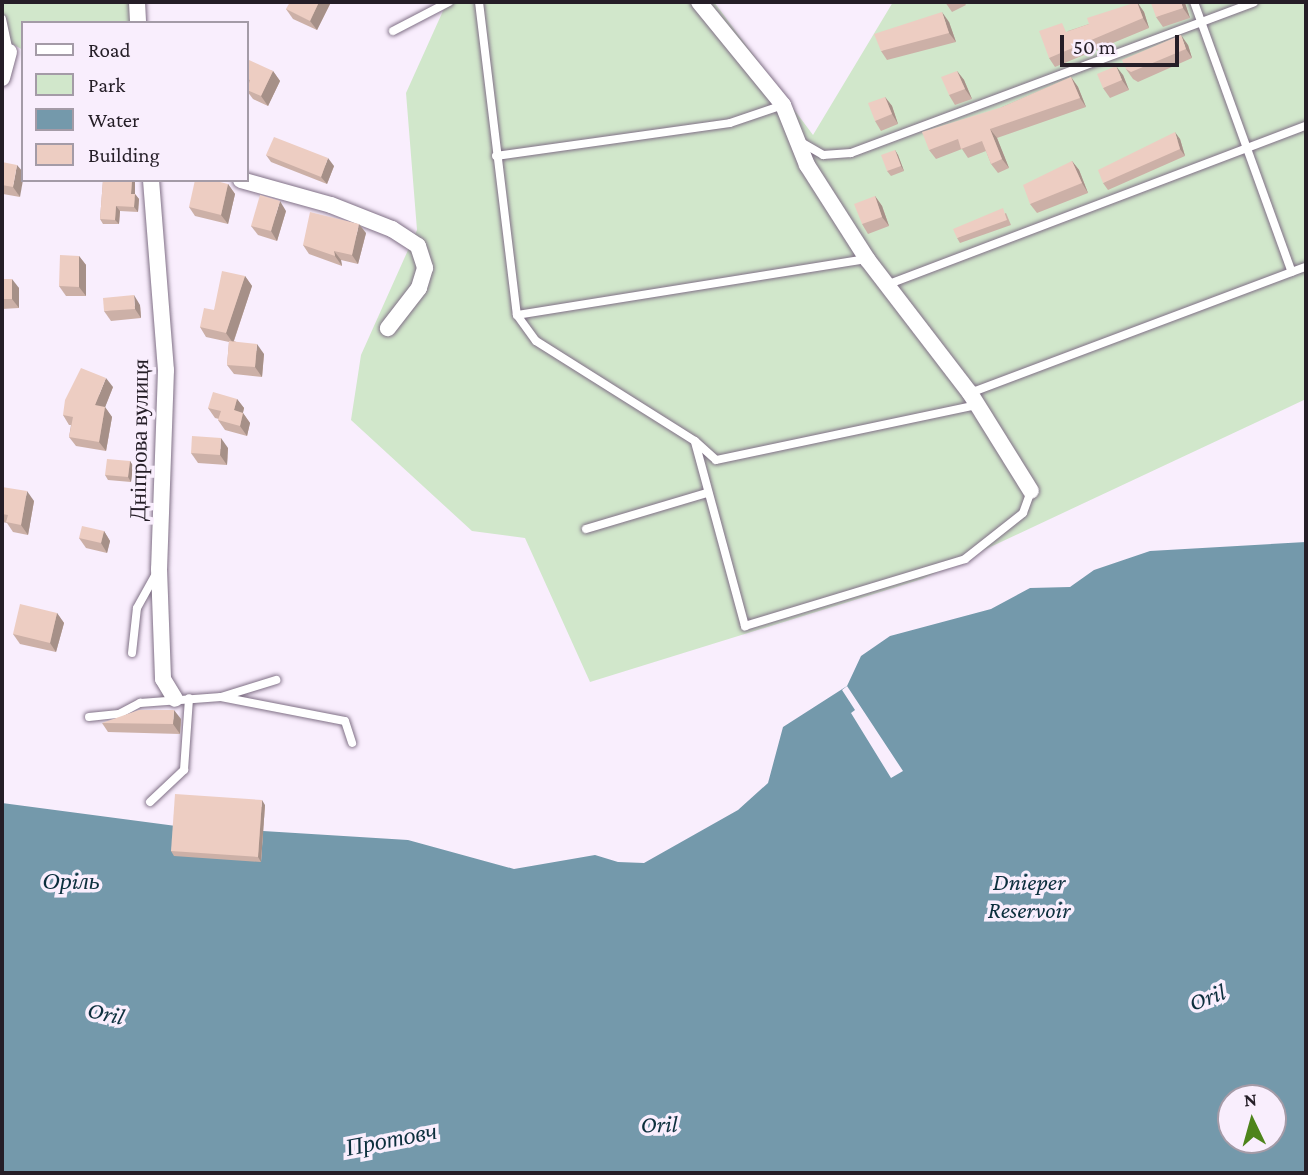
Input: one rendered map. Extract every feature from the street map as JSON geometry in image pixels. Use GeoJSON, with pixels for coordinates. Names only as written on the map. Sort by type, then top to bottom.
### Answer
{"type":"FeatureCollection","features":[{"type":"Feature","properties":{"kind":"street"},"geometry":{"type":"LineString","coordinates":[[137,2],[138,21]]}},
{"type":"Feature","properties":{"kind":"street"},"geometry":{"type":"LineString","coordinates":[[699,2],[783,105],[807,165],[867,259],[889,284],[974,399],[1031,492]]}},
{"type":"Feature","properties":{"kind":"street"},"geometry":{"type":"LineString","coordinates":[[2,78],[11,53]]}},
{"type":"Feature","properties":{"kind":"street","name":"Дніпрова вулиця"},"geometry":{"type":"LineString","coordinates":[[151,182],[166,370],[159,569],[163,679],[182,699]]}},
{"type":"Feature","properties":{"kind":"street"},"geometry":{"type":"LineString","coordinates":[[248,182],[331,205],[392,229],[418,246],[425,268],[419,288],[388,328]]}},
{"type":"Feature","properties":{"kind":"lane"},"geometry":{"type":"LineString","coordinates":[[393,31],[449,2]]}},
{"type":"Feature","properties":{"kind":"lane"},"geometry":{"type":"LineString","coordinates":[[479,2],[517,315],[536,341],[695,441],[716,460],[974,399],[1306,267]]}},
{"type":"Feature","properties":{"kind":"lane"},"geometry":{"type":"LineString","coordinates":[[1194,2],[1292,272]]}},
{"type":"Feature","properties":{"kind":"lane"},"geometry":{"type":"LineString","coordinates":[[799,141],[823,155],[851,153],[1254,2]]}},
{"type":"Feature","properties":{"kind":"lane"},"geometry":{"type":"LineString","coordinates":[[2,19],[11,53]]}},
{"type":"Feature","properties":{"kind":"lane"},"geometry":{"type":"LineString","coordinates":[[496,156],[730,123],[783,105]]}},
{"type":"Feature","properties":{"kind":"lane"},"geometry":{"type":"LineString","coordinates":[[889,284],[1306,126]]}},
{"type":"Feature","properties":{"kind":"lane"},"geometry":{"type":"LineString","coordinates":[[517,315],[867,259]]}},
{"type":"Feature","properties":{"kind":"lane"},"geometry":{"type":"LineString","coordinates":[[695,441],[745,626],[965,559],[1023,513],[1031,492]]}},
{"type":"Feature","properties":{"kind":"lane"},"geometry":{"type":"LineString","coordinates":[[586,529],[707,493]]}},
{"type":"Feature","properties":{"kind":"lane"},"geometry":{"type":"LineString","coordinates":[[132,653],[137,608],[159,569]]}},
{"type":"Feature","properties":{"kind":"lane"},"geometry":{"type":"LineString","coordinates":[[221,697],[276,680]]}},
{"type":"Feature","properties":{"kind":"lane"},"geometry":{"type":"LineString","coordinates":[[89,716],[119,714],[140,703],[221,697],[345,721],[352,743]]}},
{"type":"Feature","properties":{"kind":"lane"},"geometry":{"type":"LineString","coordinates":[[150,802],[184,770],[182,699]]}},
{"type":"Feature","properties":{"kind":"green space"},"geometry":{"type":"Polygon","coordinates":[[[2,2],[131,2],[133,21],[21,21],[21,49],[2,38],[2,2]]]}},
{"type":"Feature","properties":{"kind":"green space"},"geometry":{"type":"Polygon","coordinates":[[[447,2],[714,2],[813,135],[893,2],[1306,2],[1306,399],[922,579],[590,682],[525,538],[472,531],[351,420],[361,355],[417,230],[406,93],[447,2]]]}},
{"type":"Feature","properties":{"kind":"water","name":"Dnieper Reservoir"},"geometry":{"type":"Polygon","coordinates":[[[1306,542],[1306,1173],[2,1173],[2,803],[176,826],[261,861],[263,831],[408,840],[514,869],[595,855],[618,862],[644,863],[738,810],[768,783],[783,727],[847,686],[861,656],[890,636],[991,609],[1030,588],[1070,587],[1094,570],[1150,551],[1306,542]]]}},
{"type":"Feature","properties":{"kind":"pier"},"geometry":{"type":"Polygon","coordinates":[[[847,686],[903,771],[891,778],[851,713],[855,710],[842,690],[847,686]]]}},
{"type":"Feature","properties":{"kind":"building"},"geometry":{"type":"Polygon","coordinates":[[[290,2],[319,2],[310,21],[286,9],[290,2]]]}},
{"type":"Feature","properties":{"kind":"building"},"geometry":{"type":"Polygon","coordinates":[[[1137,2],[1143,18],[1049,58],[1039,31],[1062,23],[1066,32],[1089,24],[1087,18],[1137,2]]]}},
{"type":"Feature","properties":{"kind":"building"},"geometry":{"type":"Polygon","coordinates":[[[1181,2],[1183,8],[1156,17],[1151,3],[1181,2]]]}},
{"type":"Feature","properties":{"kind":"building"},"geometry":{"type":"Polygon","coordinates":[[[942,12],[949,33],[881,51],[874,34],[942,12]]]}},
{"type":"Feature","properties":{"kind":"building"},"geometry":{"type":"Polygon","coordinates":[[[1181,35],[1186,49],[1131,72],[1126,69],[1122,60],[1181,35]]]}},
{"type":"Feature","properties":{"kind":"building"},"geometry":{"type":"Polygon","coordinates":[[[249,60],[273,71],[261,96],[248,90],[249,60]]]}},
{"type":"Feature","properties":{"kind":"building"},"geometry":{"type":"Polygon","coordinates":[[[1116,66],[1122,80],[1103,88],[1097,74],[1116,66]]]}},
{"type":"Feature","properties":{"kind":"building"},"geometry":{"type":"Polygon","coordinates":[[[957,71],[965,89],[949,95],[941,77],[957,71]]]}},
{"type":"Feature","properties":{"kind":"building"},"geometry":{"type":"Polygon","coordinates":[[[1071,77],[1080,98],[990,129],[1002,159],[991,164],[982,141],[961,149],[958,139],[929,150],[922,132],[1002,107],[1071,77]]]}},
{"type":"Feature","properties":{"kind":"building"},"geometry":{"type":"Polygon","coordinates":[[[885,97],[892,114],[875,121],[868,103],[885,97]]]}},
{"type":"Feature","properties":{"kind":"building"},"geometry":{"type":"Polygon","coordinates":[[[1175,132],[1180,149],[1103,183],[1098,170],[1175,132]]]}},
{"type":"Feature","properties":{"kind":"building"},"geometry":{"type":"Polygon","coordinates":[[[274,137],[328,158],[321,177],[266,155],[274,137]]]}},
{"type":"Feature","properties":{"kind":"building"},"geometry":{"type":"Polygon","coordinates":[[[895,150],[901,166],[887,171],[881,155],[895,150]]]}},
{"type":"Feature","properties":{"kind":"building"},"geometry":{"type":"Polygon","coordinates":[[[1072,161],[1082,183],[1030,204],[1023,185],[1072,161]]]}},
{"type":"Feature","properties":{"kind":"building"},"geometry":{"type":"Polygon","coordinates":[[[2,162],[17,165],[13,187],[2,185],[2,162]]]}},
{"type":"Feature","properties":{"kind":"building"},"geometry":{"type":"Polygon","coordinates":[[[103,182],[132,182],[131,194],[135,194],[134,207],[116,206],[115,220],[100,219],[103,182]]]}},
{"type":"Feature","properties":{"kind":"building"},"geometry":{"type":"Polygon","coordinates":[[[195,182],[228,184],[221,215],[189,207],[195,182]]]}},
{"type":"Feature","properties":{"kind":"building"},"geometry":{"type":"Polygon","coordinates":[[[260,195],[280,201],[271,231],[251,226],[260,195]]]}},
{"type":"Feature","properties":{"kind":"building"},"geometry":{"type":"Polygon","coordinates":[[[875,196],[882,217],[862,224],[854,204],[875,196]]]}},
{"type":"Feature","properties":{"kind":"building"},"geometry":{"type":"Polygon","coordinates":[[[1003,208],[1007,220],[957,238],[953,229],[1003,208]]]}},
{"type":"Feature","properties":{"kind":"building"},"geometry":{"type":"Polygon","coordinates":[[[310,212],[359,224],[352,255],[334,251],[335,256],[303,245],[310,212]]]}},
{"type":"Feature","properties":{"kind":"building"},"geometry":{"type":"Polygon","coordinates":[[[60,255],[79,256],[79,287],[59,286],[60,255]]]}},
{"type":"Feature","properties":{"kind":"building"},"geometry":{"type":"Polygon","coordinates":[[[222,271],[245,276],[226,333],[200,327],[204,308],[214,310],[222,271]]]}},
{"type":"Feature","properties":{"kind":"building"},"geometry":{"type":"Polygon","coordinates":[[[2,279],[12,279],[12,299],[2,299],[2,279]]]}},
{"type":"Feature","properties":{"kind":"building"},"geometry":{"type":"Polygon","coordinates":[[[134,295],[135,309],[104,311],[103,298],[134,295]]]}},
{"type":"Feature","properties":{"kind":"building"},"geometry":{"type":"Polygon","coordinates":[[[229,341],[257,344],[255,367],[227,365],[229,341]]]}},
{"type":"Feature","properties":{"kind":"building"},"geometry":{"type":"Polygon","coordinates":[[[81,368],[106,378],[95,405],[105,407],[99,442],[69,437],[73,417],[63,415],[65,400],[81,368]]]}},
{"type":"Feature","properties":{"kind":"building"},"geometry":{"type":"Polygon","coordinates":[[[213,392],[237,399],[234,410],[243,413],[240,426],[218,420],[221,411],[208,408],[213,392]]]}},
{"type":"Feature","properties":{"kind":"building"},"geometry":{"type":"Polygon","coordinates":[[[192,436],[221,438],[220,455],[191,453],[192,436]]]}},
{"type":"Feature","properties":{"kind":"building"},"geometry":{"type":"Polygon","coordinates":[[[107,459],[130,461],[128,477],[105,475],[107,459]]]}},
{"type":"Feature","properties":{"kind":"building"},"geometry":{"type":"Polygon","coordinates":[[[2,487],[27,491],[21,525],[6,522],[8,515],[2,514],[2,487]]]}},
{"type":"Feature","properties":{"kind":"building"},"geometry":{"type":"Polygon","coordinates":[[[82,526],[104,531],[101,543],[79,538],[82,526]]]}},
{"type":"Feature","properties":{"kind":"building"},"geometry":{"type":"Polygon","coordinates":[[[20,604],[57,613],[50,643],[13,634],[20,604]]]}},
{"type":"Feature","properties":{"kind":"building"},"geometry":{"type":"Polygon","coordinates":[[[139,710],[174,710],[173,724],[102,723],[139,710]]]}},
{"type":"Feature","properties":{"kind":"building"},"geometry":{"type":"Polygon","coordinates":[[[175,794],[262,800],[258,857],[171,851],[175,794]]]}},
{"type":"Feature","properties":{"kind":"water label","name":"Орiль"},"geometry":{"type":"Point","coordinates":[71,881]}},
{"type":"Feature","properties":{"kind":"water label","name":"Oril"},"geometry":{"type":"Point","coordinates":[1207,997]}},
{"type":"Feature","properties":{"kind":"water label","name":"Oril"},"geometry":{"type":"Point","coordinates":[106,1013]}},
{"type":"Feature","properties":{"kind":"water label","name":"Oril"},"geometry":{"type":"Point","coordinates":[659,1124]}},
{"type":"Feature","properties":{"kind":"water label","name":"Протовч"},"geometry":{"type":"Point","coordinates":[391,1139]}}]}
